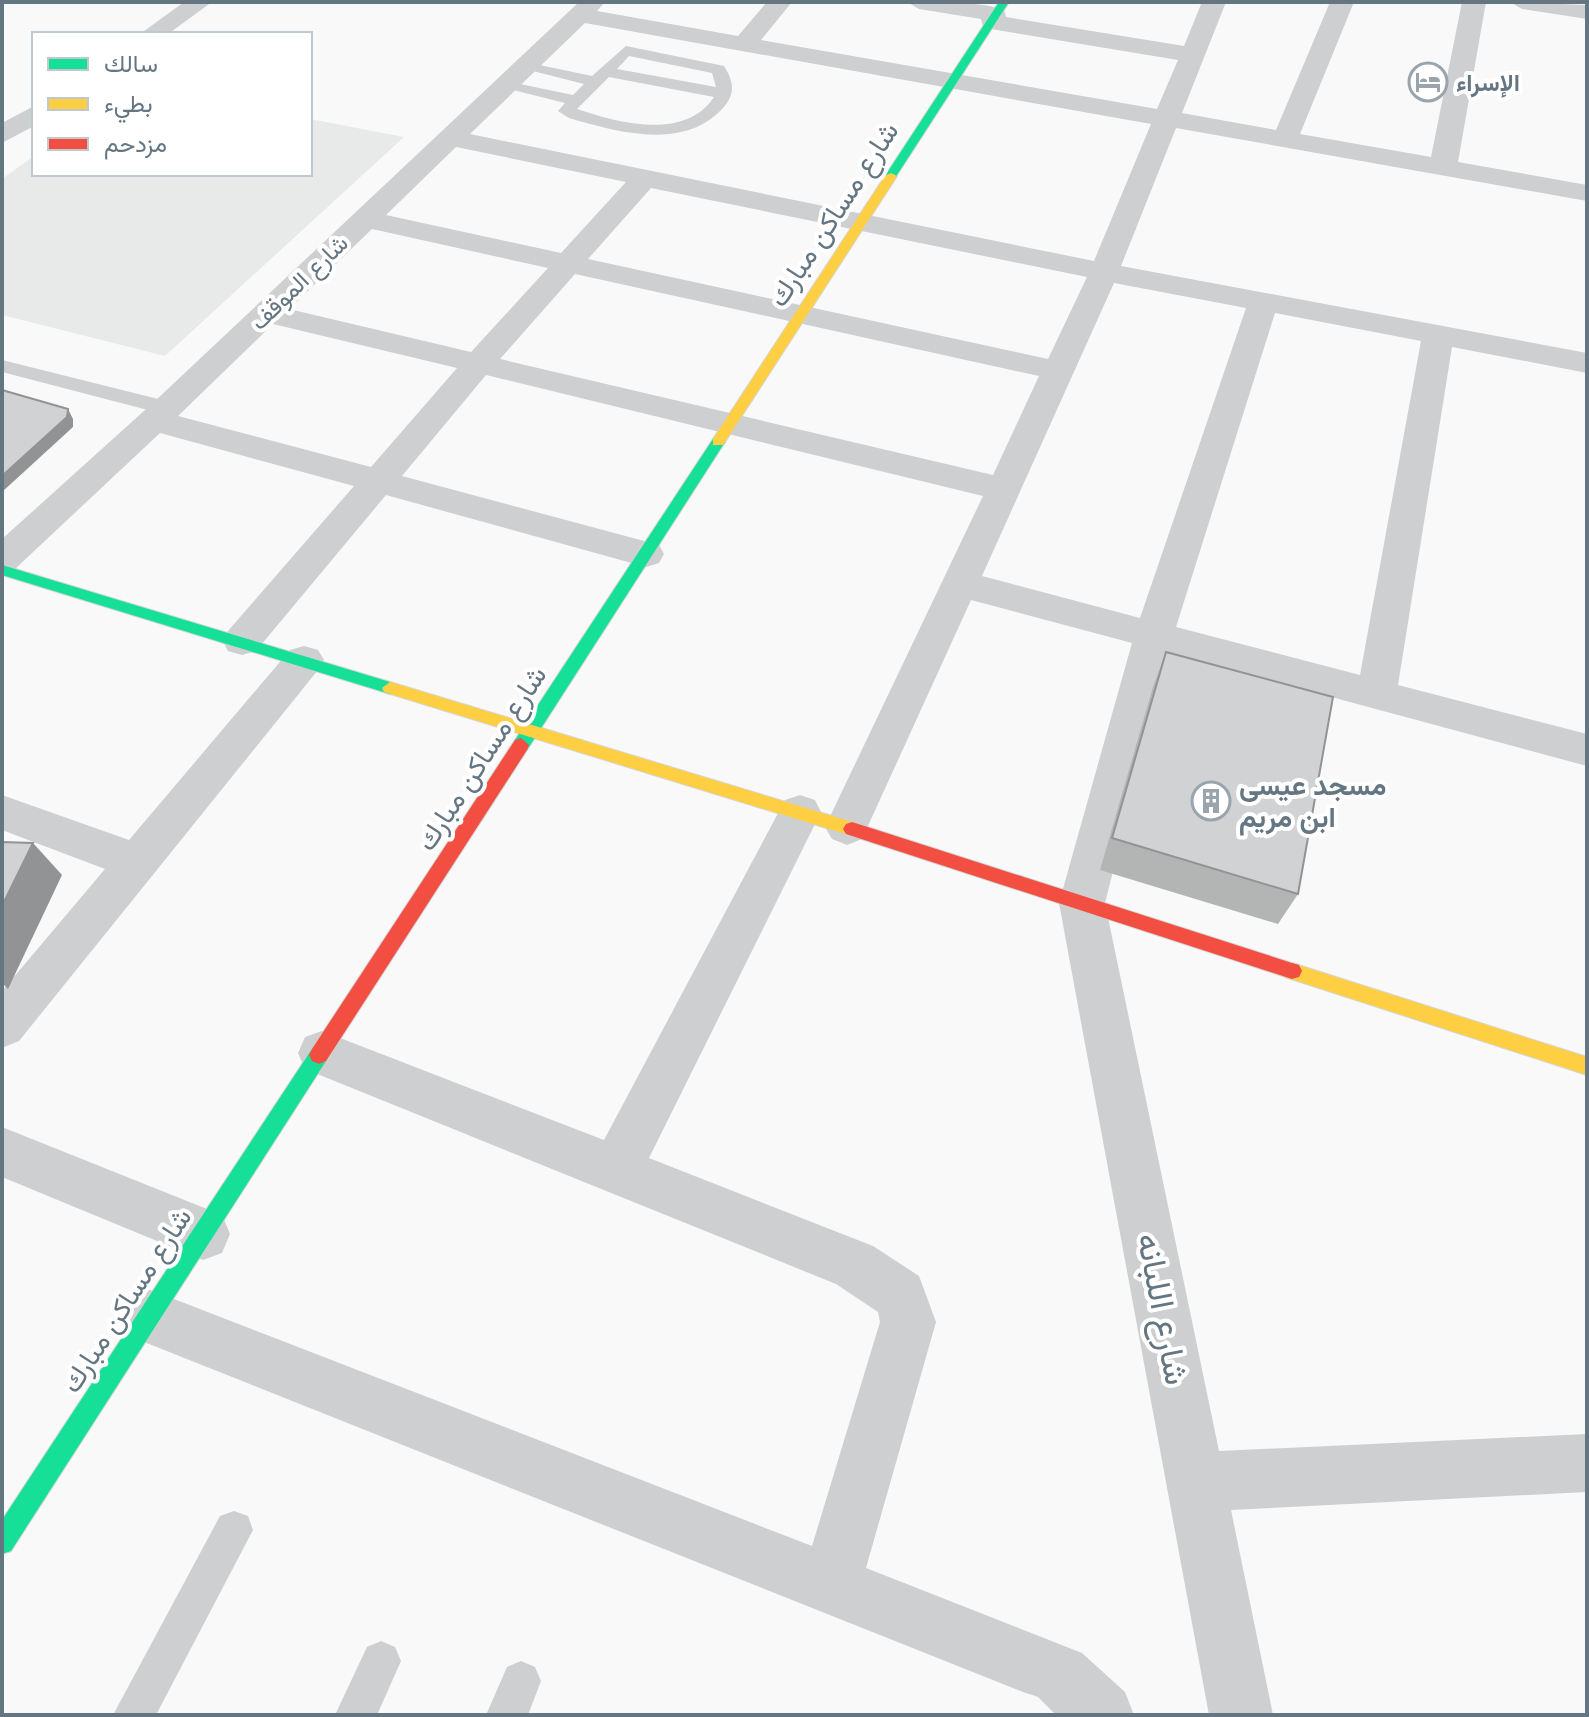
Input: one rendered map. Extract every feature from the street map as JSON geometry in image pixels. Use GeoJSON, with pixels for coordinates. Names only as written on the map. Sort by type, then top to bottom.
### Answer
{"type":"FeatureCollection","features":[{"type":"Feature","properties":{"kind":"street"},"geometry":{"type":"LineString","coordinates":[[155,32],[200,2]]}},
{"type":"Feature","properties":{"kind":"street"},"geometry":{"type":"LineString","coordinates":[[744,44],[780,2]]}},
{"type":"Feature","properties":{"kind":"street"},"geometry":{"type":"LineString","coordinates":[[919,2],[997,13],[1192,55]]}},
{"type":"Feature","properties":{"kind":"street"},"geometry":{"type":"LineString","coordinates":[[847,827],[1104,272],[1214,2]]}},
{"type":"Feature","properties":{"kind":"street"},"geometry":{"type":"LineString","coordinates":[[1285,139],[1342,2]]}},
{"type":"Feature","properties":{"kind":"street"},"geometry":{"type":"LineString","coordinates":[[1443,167],[1474,2]]}},
{"type":"Feature","properties":{"kind":"street"},"geometry":{"type":"LineString","coordinates":[[1522,2],[1587,12]]}},
{"type":"Feature","properties":{"kind":"street"},"geometry":{"type":"LineString","coordinates":[[587,8],[744,44],[1587,193]]}},
{"type":"Feature","properties":{"kind":"street","name":"شارع الموقف"},"geometry":{"type":"LineString","coordinates":[[2,560],[161,414],[587,8]]}},
{"type":"Feature","properties":{"kind":"street","name":"شارع مساكن مبارك"},"geometry":{"type":"LineString","coordinates":[[2,1542],[534,729],[997,13]]}},
{"type":"Feature","properties":{"kind":"street"},"geometry":{"type":"LineString","coordinates":[[2,135],[32,115]]}},
{"type":"Feature","properties":{"kind":"street"},"geometry":{"type":"LineString","coordinates":[[450,138],[1104,272],[1587,363]]}},
{"type":"Feature","properties":{"kind":"street"},"geometry":{"type":"LineString","coordinates":[[242,641],[478,364],[644,179]]}},
{"type":"Feature","properties":{"kind":"street"},"geometry":{"type":"LineString","coordinates":[[365,219],[1059,371]]}},
{"type":"Feature","properties":{"kind":"street"},"geometry":{"type":"LineString","coordinates":[[1082,903],[1153,637],[1263,302]]}},
{"type":"Feature","properties":{"kind":"street"},"geometry":{"type":"LineString","coordinates":[[266,313],[1004,489]]}},
{"type":"Feature","properties":{"kind":"street"},"geometry":{"type":"LineString","coordinates":[[1376,694],[1438,335]]}},
{"type":"Feature","properties":{"kind":"street"},"geometry":{"type":"LineString","coordinates":[[161,414],[376,483],[646,554]]}},
{"type":"Feature","properties":{"kind":"street"},"geometry":{"type":"LineString","coordinates":[[2,570],[800,812],[1587,1066]]}},
{"type":"Feature","properties":{"kind":"street"},"geometry":{"type":"LineString","coordinates":[[960,584],[1587,750]]}},
{"type":"Feature","properties":{"kind":"street"},"geometry":{"type":"LineString","coordinates":[[2,1026],[304,660]]}},
{"type":"Feature","properties":{"kind":"street"},"geometry":{"type":"LineString","coordinates":[[615,1171],[800,812]]}},
{"type":"Feature","properties":{"kind":"street"},"geometry":{"type":"LineString","coordinates":[[3,813],[138,862]]}},
{"type":"Feature","properties":{"kind":"street","name":"شارع اللبانه"},"geometry":{"type":"LineString","coordinates":[[1082,903],[1241,1715]]}},
{"type":"Feature","properties":{"kind":"street"},"geometry":{"type":"LineString","coordinates":[[322,1053],[854,1265],[900,1295],[908,1322],[831,1584]]}},
{"type":"Feature","properties":{"kind":"street"},"geometry":{"type":"LineString","coordinates":[[2,1152],[203,1234]]}},
{"type":"Feature","properties":{"kind":"street"},"geometry":{"type":"LineString","coordinates":[[148,1317],[1060,1675],[1102,1715]]}},
{"type":"Feature","properties":{"kind":"street"},"geometry":{"type":"LineString","coordinates":[[1197,1482],[1587,1463]]}},
{"type":"Feature","properties":{"kind":"lane"},"geometry":{"type":"LineString","coordinates":[[626,51],[718,69],[726,87],[720,103],[702,116],[657,130],[566,111],[605,71],[626,51]]}},
{"type":"Feature","properties":{"kind":"lane"},"geometry":{"type":"LineString","coordinates":[[515,76],[605,71]]}},
{"type":"Feature","properties":{"kind":"lane"},"geometry":{"type":"LineString","coordinates":[[515,76],[576,100]]}},
{"type":"Feature","properties":{"kind":"lane"},"geometry":{"type":"LineString","coordinates":[[2,366],[161,414]]}},
{"type":"Feature","properties":{"kind":"lane"},"geometry":{"type":"LineString","coordinates":[[134,1715],[234,1530]]}},
{"type":"Feature","properties":{"kind":"lane"},"geometry":{"type":"LineString","coordinates":[[356,1715],[381,1661]]}},
{"type":"Feature","properties":{"kind":"shaded area"},"geometry":{"type":"Polygon","coordinates":[[[312,119],[404,137],[165,356],[2,315],[2,179],[32,157],[32,176],[312,176],[312,119]]]}},
{"type":"Feature","properties":{"kind":"building"},"geometry":{"type":"Polygon","coordinates":[[[2,390],[68,409],[67,417],[2,476],[2,390]]]}},
{"type":"Feature","properties":{"kind":"building","name":"مسجد عيسى ابن مريم"},"geometry":{"type":"Polygon","coordinates":[[[1166,652],[1333,697],[1298,894],[1112,838],[1166,652]]]}},
{"type":"Feature","properties":{"kind":"building"},"geometry":{"type":"Polygon","coordinates":[[[2,842],[33,843],[2,906],[2,842]]]}},
{"type":"Feature","properties":{"kind":"traffic: fast"},"geometry":{"type":"LineString","coordinates":[[891,176],[1004,2]]}},
{"type":"Feature","properties":{"kind":"traffic: fast"},"geometry":{"type":"LineString","coordinates":[[521,745],[718,442]]}},
{"type":"Feature","properties":{"kind":"traffic: fast"},"geometry":{"type":"LineString","coordinates":[[2,570],[390,688]]}},
{"type":"Feature","properties":{"kind":"traffic: fast"},"geometry":{"type":"LineString","coordinates":[[2,1542],[319,1055]]}},
{"type":"Feature","properties":{"kind":"traffic: slow"},"geometry":{"type":"LineString","coordinates":[[718,442],[891,176]]}},
{"type":"Feature","properties":{"kind":"traffic: slow"},"geometry":{"type":"LineString","coordinates":[[390,688],[852,829]]}},
{"type":"Feature","properties":{"kind":"traffic: slow"},"geometry":{"type":"LineString","coordinates":[[1292,971],[1587,1066]]}},
{"type":"Feature","properties":{"kind":"traffic: jam"},"geometry":{"type":"LineString","coordinates":[[319,1055],[521,745]]}},
{"type":"Feature","properties":{"kind":"traffic: jam"},"geometry":{"type":"LineString","coordinates":[[852,829],[1292,971]]}},
{"type":"Feature","properties":{"kind":"place","name":"الإسراء"},"geometry":{"type":"Point","coordinates":[1428,82]}},
{"type":"Feature","properties":{"kind":"place","name":"مسجد عيسى ابن مريم"},"geometry":{"type":"Point","coordinates":[1211,801]}}]}
